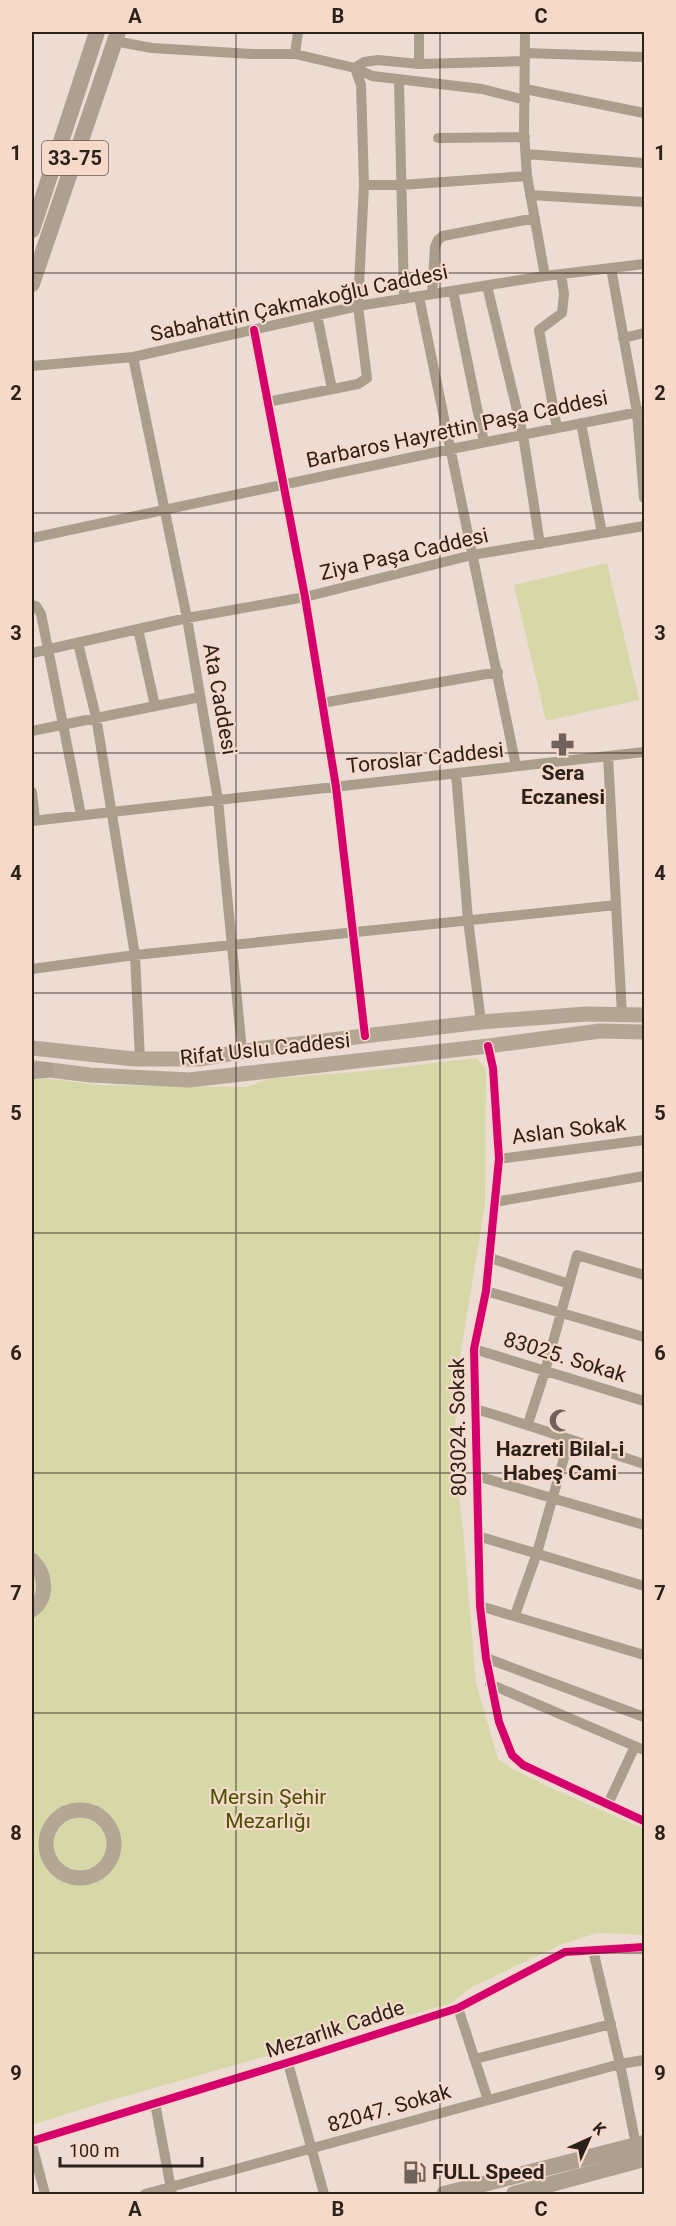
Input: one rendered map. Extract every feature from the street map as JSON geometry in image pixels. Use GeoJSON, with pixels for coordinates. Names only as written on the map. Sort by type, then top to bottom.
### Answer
{"type":"FeatureCollection","features":[{"type":"Feature","properties":{"kind":"main road","name":"33-75"},"geometry":{"type":"LineString","coordinates":[[32,231],[97,32]]}},
{"type":"Feature","properties":{"kind":"main road","name":"33-75"},"geometry":{"type":"LineString","coordinates":[[32,284],[116,36]]}},
{"type":"Feature","properties":{"kind":"main road","name":"Rifat Uslu Caddesi"},"geometry":{"type":"LineString","coordinates":[[32,1048],[140,1059],[199,1059],[481,1022],[586,1014],[645,1015]]}},
{"type":"Feature","properties":{"kind":"main road","name":"Rifat Uslu Caddesi"},"geometry":{"type":"LineString","coordinates":[[36,1070],[90,1076],[189,1080],[488,1046],[600,1030],[645,1032]]}},
{"type":"Feature","properties":{"kind":"main road"},"geometry":{"type":"LineString","coordinates":[[32,1560],[40,1570],[44,1589],[41,1599],[32,1610]]}},
{"type":"Feature","properties":{"kind":"main road"},"geometry":{"type":"LineString","coordinates":[[75,1810],[97,1814],[105,1821],[114,1841],[113,1852],[108,1863],[91,1876],[80,1878],[69,1876],[59,1870],[51,1862],[47,1851],[46,1840],[49,1829],[65,1813],[75,1810]]}},
{"type":"Feature","properties":{"kind":"main road"},"geometry":{"type":"LineString","coordinates":[[514,2194],[612,2160],[641,2137]]}},
{"type":"Feature","properties":{"kind":"main road"},"geometry":{"type":"LineString","coordinates":[[444,2194],[612,2160],[645,2159]]}},
{"type":"Feature","properties":{"kind":"main road"},"geometry":{"type":"LineString","coordinates":[[612,2160],[645,2168]]}},
{"type":"Feature","properties":{"kind":"street"},"geometry":{"type":"LineString","coordinates":[[295,54],[298,32]]}},
{"type":"Feature","properties":{"kind":"street"},"geometry":{"type":"LineString","coordinates":[[419,32],[419,64]]}},
{"type":"Feature","properties":{"kind":"street"},"geometry":{"type":"LineString","coordinates":[[525,32],[527,176],[545,276]]}},
{"type":"Feature","properties":{"kind":"street"},"geometry":{"type":"LineString","coordinates":[[116,36],[152,48],[252,54],[295,54],[355,68],[372,76],[525,94],[645,113]]}},
{"type":"Feature","properties":{"kind":"street"},"geometry":{"type":"LineString","coordinates":[[355,68],[364,62],[378,60],[419,64],[525,57],[645,57]]}},
{"type":"Feature","properties":{"kind":"street"},"geometry":{"type":"LineString","coordinates":[[267,402],[358,384],[367,378],[358,306],[364,185],[361,85],[355,68]]}},
{"type":"Feature","properties":{"kind":"street"},"geometry":{"type":"LineString","coordinates":[[399,80],[404,299]]}},
{"type":"Feature","properties":{"kind":"street"},"geometry":{"type":"LineString","coordinates":[[438,138],[525,137]]}},
{"type":"Feature","properties":{"kind":"street"},"geometry":{"type":"LineString","coordinates":[[526,154],[645,163]]}},
{"type":"Feature","properties":{"kind":"street"},"geometry":{"type":"LineString","coordinates":[[364,185],[401,185],[527,176]]}},
{"type":"Feature","properties":{"kind":"street"},"geometry":{"type":"LineString","coordinates":[[530,195],[645,202]]}},
{"type":"Feature","properties":{"kind":"street"},"geometry":{"type":"LineString","coordinates":[[432,294],[435,247],[443,236],[535,218]]}},
{"type":"Feature","properties":{"kind":"street","name":"Sabahattin Çakmakoğlu Caddesi"},"geometry":{"type":"LineString","coordinates":[[32,366],[134,357],[358,306],[545,276],[645,264]]}},
{"type":"Feature","properties":{"kind":"street"},"geometry":{"type":"LineString","coordinates":[[611,268],[623,338],[641,411],[645,498]]}},
{"type":"Feature","properties":{"kind":"street"},"geometry":{"type":"LineString","coordinates":[[557,428],[539,330],[562,313],[564,294],[561,274]]}},
{"type":"Feature","properties":{"kind":"street"},"geometry":{"type":"LineString","coordinates":[[487,286],[523,435],[540,544]]}},
{"type":"Feature","properties":{"kind":"street"},"geometry":{"type":"LineString","coordinates":[[453,291],[484,442]]}},
{"type":"Feature","properties":{"kind":"street"},"geometry":{"type":"LineString","coordinates":[[419,297],[516,766]]}},
{"type":"Feature","properties":{"kind":"street"},"geometry":{"type":"LineString","coordinates":[[317,315],[332,389]]}},
{"type":"Feature","properties":{"kind":"street"},"geometry":{"type":"LineString","coordinates":[[254,330],[305,597],[336,787],[365,1036]]}},
{"type":"Feature","properties":{"kind":"street"},"geometry":{"type":"LineString","coordinates":[[623,338],[645,333]]}},
{"type":"Feature","properties":{"kind":"street","name":"Ata Caddesi"},"geometry":{"type":"LineString","coordinates":[[134,357],[187,618],[218,800],[242,1052]]}},
{"type":"Feature","properties":{"kind":"street","name":"Barbaros Hayrettin Paşa Caddesi"},"geometry":{"type":"LineString","coordinates":[[32,538],[641,411]]}},
{"type":"Feature","properties":{"kind":"street"},"geometry":{"type":"LineString","coordinates":[[581,423],[602,533]]}},
{"type":"Feature","properties":{"kind":"street","name":"Ziya Paşa Caddesi"},"geometry":{"type":"LineString","coordinates":[[32,653],[187,618],[305,597],[472,555],[645,526]]}},
{"type":"Feature","properties":{"kind":"street"},"geometry":{"type":"LineString","coordinates":[[32,605],[36,606],[41,614],[81,815]]}},
{"type":"Feature","properties":{"kind":"street"},"geometry":{"type":"LineString","coordinates":[[138,629],[155,706]]}},
{"type":"Feature","properties":{"kind":"street"},"geometry":{"type":"LineString","coordinates":[[78,643],[96,717],[135,955],[140,1059]]}},
{"type":"Feature","properties":{"kind":"street"},"geometry":{"type":"LineString","coordinates":[[322,703],[498,672]]}},
{"type":"Feature","properties":{"kind":"street"},"geometry":{"type":"LineString","coordinates":[[32,731],[200,697]]}},
{"type":"Feature","properties":{"kind":"street","name":"Toroslar Caddesi"},"geometry":{"type":"LineString","coordinates":[[33,821],[645,752]]}},
{"type":"Feature","properties":{"kind":"street"},"geometry":{"type":"LineString","coordinates":[[608,756],[622,1015]]}},
{"type":"Feature","properties":{"kind":"street"},"geometry":{"type":"LineString","coordinates":[[456,773],[468,920],[481,1022]]}},
{"type":"Feature","properties":{"kind":"street"},"geometry":{"type":"LineString","coordinates":[[32,792],[33,821]]}},
{"type":"Feature","properties":{"kind":"street"},"geometry":{"type":"LineString","coordinates":[[32,969],[232,944],[616,905]]}},
{"type":"Feature","properties":{"kind":"street","name":"803024. Sokak"},"geometry":{"type":"LineString","coordinates":[[488,1046],[493,1068],[499,1159],[486,1291],[474,1349],[480,1606],[490,1684],[504,1738],[512,1755],[523,1765],[609,1804]]}},
{"type":"Feature","properties":{"kind":"street","name":"Aslan Sokak"},"geometry":{"type":"LineString","coordinates":[[499,1159],[645,1140]]}},
{"type":"Feature","properties":{"kind":"street"},"geometry":{"type":"LineString","coordinates":[[495,1202],[645,1176]]}},
{"type":"Feature","properties":{"kind":"street"},"geometry":{"type":"LineString","coordinates":[[528,1424],[577,1255],[645,1275]]}},
{"type":"Feature","properties":{"kind":"street"},"geometry":{"type":"LineString","coordinates":[[490,1258],[569,1284]]}},
{"type":"Feature","properties":{"kind":"street"},"geometry":{"type":"LineString","coordinates":[[486,1291],[645,1337]]}},
{"type":"Feature","properties":{"kind":"street","name":"83025. Sokak"},"geometry":{"type":"LineString","coordinates":[[474,1349],[645,1401]]}},
{"type":"Feature","properties":{"kind":"street"},"geometry":{"type":"LineString","coordinates":[[475,1409],[528,1424],[569,1440],[645,1464]]}},
{"type":"Feature","properties":{"kind":"street"},"geometry":{"type":"LineString","coordinates":[[515,1615],[537,1552],[569,1440]]}},
{"type":"Feature","properties":{"kind":"street"},"geometry":{"type":"LineString","coordinates":[[477,1476],[645,1525]]}},
{"type":"Feature","properties":{"kind":"street"},"geometry":{"type":"LineString","coordinates":[[478,1536],[645,1586]]}},
{"type":"Feature","properties":{"kind":"street"},"geometry":{"type":"LineString","coordinates":[[480,1606],[645,1655]]}},
{"type":"Feature","properties":{"kind":"street"},"geometry":{"type":"LineString","coordinates":[[486,1658],[645,1717]]}},
{"type":"Feature","properties":{"kind":"street"},"geometry":{"type":"LineString","coordinates":[[490,1684],[640,1748],[609,1804],[645,1821]]}},
{"type":"Feature","properties":{"kind":"street","name":"Mezarlık Cadde"},"geometry":{"type":"LineString","coordinates":[[32,2143],[458,2008],[566,1952],[645,1947]]}},
{"type":"Feature","properties":{"kind":"street"},"geometry":{"type":"LineString","coordinates":[[593,1950],[620,2064],[641,2137]]}},
{"type":"Feature","properties":{"kind":"street"},"geometry":{"type":"LineString","coordinates":[[458,2008],[488,2100]]}},
{"type":"Feature","properties":{"kind":"street"},"geometry":{"type":"LineString","coordinates":[[475,2059],[611,2024]]}},
{"type":"Feature","properties":{"kind":"street","name":"82047. Sokak"},"geometry":{"type":"LineString","coordinates":[[145,2194],[171,2191],[488,2100],[620,2064],[645,2060]]}},
{"type":"Feature","properties":{"kind":"street"},"geometry":{"type":"LineString","coordinates":[[288,2063],[324,2194]]}},
{"type":"Feature","properties":{"kind":"street"},"geometry":{"type":"LineString","coordinates":[[155,2103],[171,2191]]}},
{"type":"Feature","properties":{"kind":"street"},"geometry":{"type":"LineString","coordinates":[[32,2143],[45,2194]]}},
{"type":"Feature","properties":{"kind":"green space"},"geometry":{"type":"Polygon","coordinates":[[[607,563],[639,700],[546,721],[514,585],[607,563]]]}},
{"type":"Feature","properties":{"kind":"green space","name":"Mersin Şehir Mezarlığı"},"geometry":{"type":"Polygon","coordinates":[[[476,1058],[486,1069],[485,1204],[457,1376],[454,1454],[476,1683],[498,1759],[549,1787],[644,1829],[644,1935],[597,1933],[560,1945],[470,1988],[452,2003],[32,2125],[32,1077],[100,1085],[247,1087],[267,1079],[367,1071],[476,1058]]]}},
{"type":"Feature","properties":{"kind":"cycle path"},"geometry":{"type":"LineString","coordinates":[[254,330],[305,597],[336,787],[365,1036]]}},
{"type":"Feature","properties":{"kind":"cycle path"},"geometry":{"type":"LineString","coordinates":[[488,1046],[493,1068],[499,1159],[486,1291],[474,1349],[480,1606],[486,1658],[499,1722],[512,1755],[523,1765],[644,1821]]}},
{"type":"Feature","properties":{"kind":"cycle path"},"geometry":{"type":"LineString","coordinates":[[32,2141],[458,2008],[565,1952],[644,1947]]}},
{"type":"Feature","properties":{"kind":"place","name":"Sera Eczanesi"},"geometry":{"type":"Point","coordinates":[563,745]}},
{"type":"Feature","properties":{"kind":"place","name":"Hazreti Bilal-i Habeş Cami"},"geometry":{"type":"Point","coordinates":[560,1421]}},
{"type":"Feature","properties":{"kind":"place","name":"FULL Speed"},"geometry":{"type":"Point","coordinates":[414,2172]}}]}
